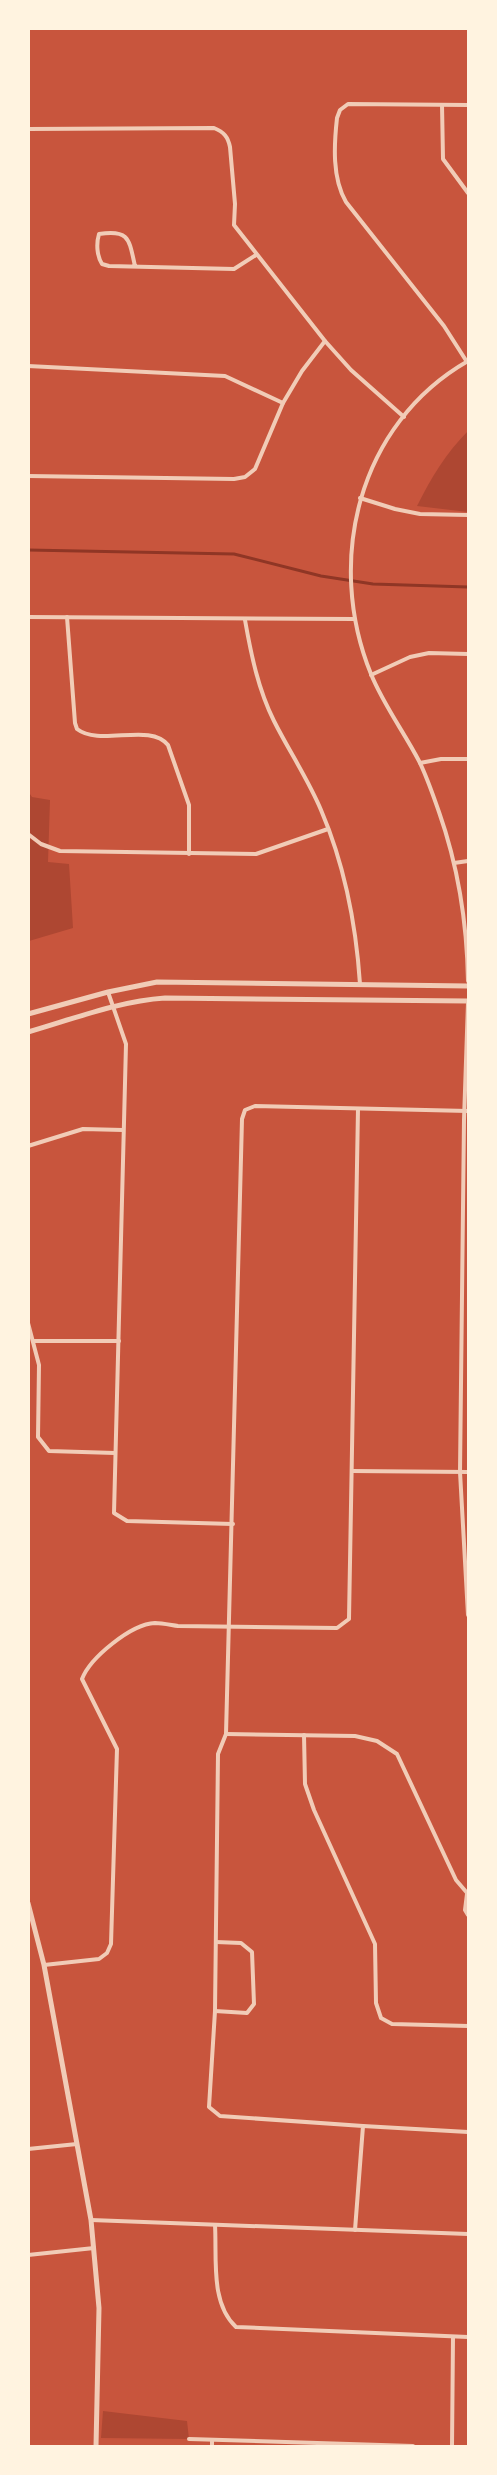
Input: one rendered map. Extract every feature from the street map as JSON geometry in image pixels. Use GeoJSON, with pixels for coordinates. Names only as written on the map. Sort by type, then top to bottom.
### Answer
{"type":"FeatureCollection","features":[{"type":"Feature","properties":{"kind":"street"},"geometry":{"type":"LineString","coordinates":[[468,105],[348,104],[340,110],[337,118],[336,173],[339,190],[346,202],[444,326],[468,362],[435,385],[404,417],[380,453],[360,498],[353,530],[349,567],[354,619],[371,675],[420,763],[440,814],[454,863],[468,954],[468,981]]}},
{"type":"Feature","properties":{"kind":"street"},"geometry":{"type":"LineString","coordinates":[[442,105],[443,159],[468,193]]}},
{"type":"Feature","properties":{"kind":"street"},"geometry":{"type":"LineString","coordinates":[[28,129],[214,128],[221,131],[229,138],[235,204],[234,225],[324,341],[351,370],[404,417]]}},
{"type":"Feature","properties":{"kind":"street"},"geometry":{"type":"LineString","coordinates":[[135,266],[130,242],[126,236],[114,233],[99,234],[97,241],[102,264],[135,266],[234,269],[256,255]]}},
{"type":"Feature","properties":{"kind":"street"},"geometry":{"type":"LineString","coordinates":[[28,476],[234,479],[245,477],[255,469],[283,404],[302,371],[324,341]]}},
{"type":"Feature","properties":{"kind":"street"},"geometry":{"type":"LineString","coordinates":[[28,366],[225,376],[283,404]]}},
{"type":"Feature","properties":{"kind":"street"},"geometry":{"type":"LineString","coordinates":[[360,498],[420,514],[468,515]]}},
{"type":"Feature","properties":{"kind":"street"},"geometry":{"type":"LineString","coordinates":[[28,616],[245,620],[354,619]]}},
{"type":"Feature","properties":{"kind":"street"},"geometry":{"type":"LineString","coordinates":[[67,617],[77,729],[89,735],[151,736],[164,740],[168,745],[189,805],[189,854]]}},
{"type":"Feature","properties":{"kind":"street"},"geometry":{"type":"LineString","coordinates":[[245,620],[251,653],[268,706],[313,792],[345,880],[353,912],[360,984]]}},
{"type":"Feature","properties":{"kind":"street"},"geometry":{"type":"LineString","coordinates":[[371,675],[410,657],[429,653],[468,654]]}},
{"type":"Feature","properties":{"kind":"street"},"geometry":{"type":"LineString","coordinates":[[420,763],[430,760],[468,759]]}},
{"type":"Feature","properties":{"kind":"street"},"geometry":{"type":"LineString","coordinates":[[28,834],[50,849],[60,851],[256,854],[328,829]]}},
{"type":"Feature","properties":{"kind":"street"},"geometry":{"type":"LineString","coordinates":[[454,863],[468,861]]}},
{"type":"Feature","properties":{"kind":"street"},"geometry":{"type":"LineString","coordinates":[[28,1014],[108,992],[157,982],[468,986]]}},
{"type":"Feature","properties":{"kind":"street"},"geometry":{"type":"LineString","coordinates":[[108,992],[126,1044],[114,1513],[127,1521],[232,1524]]}},
{"type":"Feature","properties":{"kind":"street"},"geometry":{"type":"LineString","coordinates":[[28,1032],[145,999],[173,997],[468,1002],[460,1472],[468,1616]]}},
{"type":"Feature","properties":{"kind":"street"},"geometry":{"type":"LineString","coordinates":[[466,1111],[255,1106],[245,1110],[242,1119],[230,1625],[226,1734],[218,1754],[216,1942],[209,2107],[220,2116],[468,2132]]}},
{"type":"Feature","properties":{"kind":"street"},"geometry":{"type":"LineString","coordinates":[[44,1965],[99,1959],[107,1953],[111,1944],[117,1749],[85,1690],[82,1679],[85,1670],[118,1639],[136,1628],[154,1623],[178,1626],[337,1628],[348,1619],[358,1109]]}},
{"type":"Feature","properties":{"kind":"street"},"geometry":{"type":"LineString","coordinates":[[28,1146],[83,1129],[123,1130]]}},
{"type":"Feature","properties":{"kind":"street"},"geometry":{"type":"LineString","coordinates":[[28,1323],[39,1365],[38,1437],[50,1451],[115,1453]]}},
{"type":"Feature","properties":{"kind":"street"},"geometry":{"type":"LineString","coordinates":[[34,1341],[119,1341]]}},
{"type":"Feature","properties":{"kind":"street"},"geometry":{"type":"LineString","coordinates":[[352,1471],[468,1472]]}},
{"type":"Feature","properties":{"kind":"street"},"geometry":{"type":"LineString","coordinates":[[226,1734],[355,1736],[377,1741],[398,1754],[456,1880],[468,1894],[465,1910],[468,1916]]}},
{"type":"Feature","properties":{"kind":"street"},"geometry":{"type":"LineString","coordinates":[[304,1735],[305,1784],[314,1810],[375,1944],[376,2003],[381,2018],[392,2024],[468,2026]]}},
{"type":"Feature","properties":{"kind":"street"},"geometry":{"type":"LineString","coordinates":[[28,1903],[44,1965],[91,2220],[99,2308],[96,2446]]}},
{"type":"Feature","properties":{"kind":"street"},"geometry":{"type":"LineString","coordinates":[[214,2011],[247,2013],[254,2004],[252,1952],[241,1943],[216,1942]]}},
{"type":"Feature","properties":{"kind":"street"},"geometry":{"type":"LineString","coordinates":[[355,2230],[363,2126]]}},
{"type":"Feature","properties":{"kind":"street"},"geometry":{"type":"LineString","coordinates":[[28,2149],[78,2143]]}},
{"type":"Feature","properties":{"kind":"street"},"geometry":{"type":"LineString","coordinates":[[91,2220],[468,2234]]}},
{"type":"Feature","properties":{"kind":"street"},"geometry":{"type":"LineString","coordinates":[[215,2225],[219,2299],[227,2319],[236,2327],[468,2337]]}},
{"type":"Feature","properties":{"kind":"street"},"geometry":{"type":"LineString","coordinates":[[28,2255],[94,2248]]}},
{"type":"Feature","properties":{"kind":"street"},"geometry":{"type":"LineString","coordinates":[[452,2446],[453,2337]]}},
{"type":"Feature","properties":{"kind":"street"},"geometry":{"type":"LineString","coordinates":[[189,2439],[414,2446]]}},
{"type":"Feature","properties":{"kind":"street"},"geometry":{"type":"LineString","coordinates":[[212,2440],[212,2446]]}},
{"type":"Feature","properties":{"kind":"shaded area"},"geometry":{"type":"Polygon","coordinates":[[[468,431],[468,512],[417,506],[440,466],[468,431]]]}},
{"type":"Feature","properties":{"kind":"shaded area"},"geometry":{"type":"Polygon","coordinates":[[[28,791],[32,797],[50,800],[48,862],[69,864],[73,928],[29,941],[28,791]]]}},
{"type":"Feature","properties":{"kind":"shaded area"},"geometry":{"type":"Polygon","coordinates":[[[103,2411],[187,2421],[189,2439],[101,2438],[103,2411]]]}},
{"type":"Feature","properties":{"kind":"waterway"},"geometry":{"type":"LineString","coordinates":[[28,550],[234,554],[321,576],[373,584],[468,587]]}}]}
